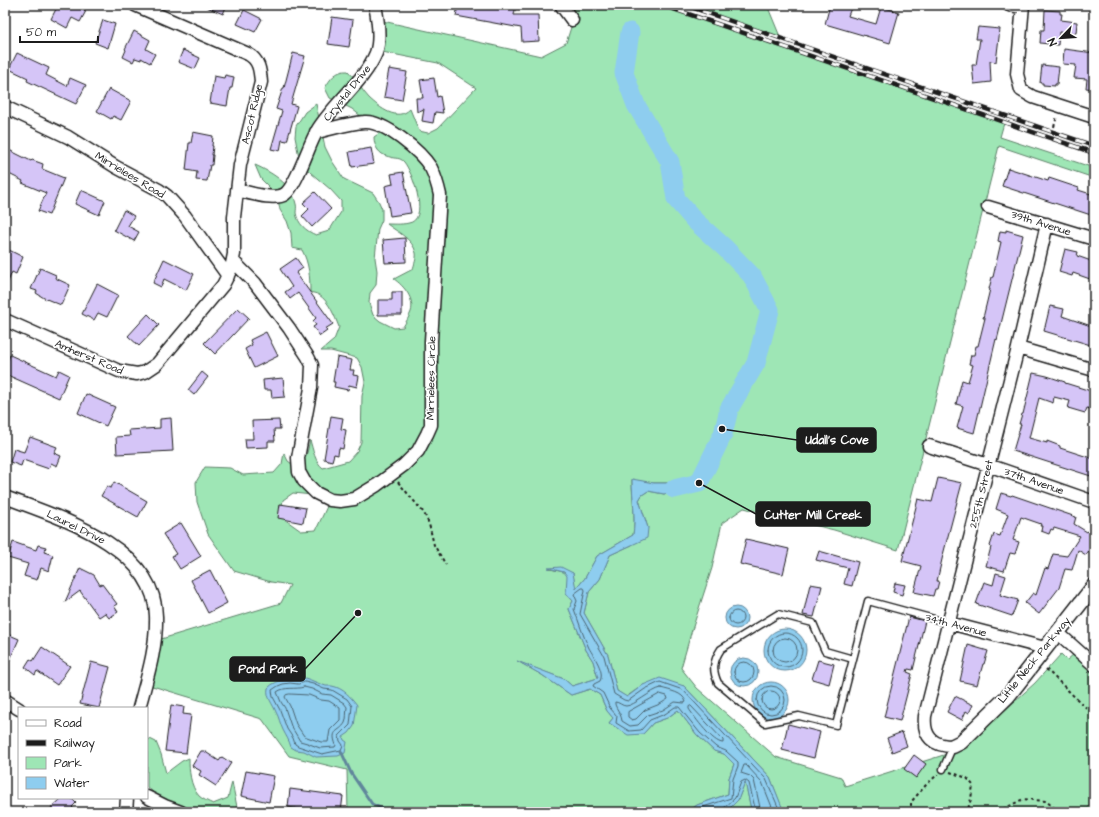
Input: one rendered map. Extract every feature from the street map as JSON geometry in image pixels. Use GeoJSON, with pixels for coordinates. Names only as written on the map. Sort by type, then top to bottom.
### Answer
{"type":"FeatureCollection","features":[{"type":"Feature","properties":{"kind":"street","name":"Ascot Ridge"},"geometry":{"type":"LineString","coordinates":[[135,5],[248,54],[257,62],[260,69],[261,82],[240,165],[234,217],[234,254],[231,270],[228,276]]}},
{"type":"Feature","properties":{"kind":"street","name":"Crystal Drive"},"geometry":{"type":"LineString","coordinates":[[316,132],[326,117],[370,67],[377,51],[378,41],[378,20],[375,5]]}},
{"type":"Feature","properties":{"kind":"street"},"geometry":{"type":"LineString","coordinates":[[561,5],[572,20]]}},
{"type":"Feature","properties":{"kind":"street"},"geometry":{"type":"LineString","coordinates":[[1009,5],[1023,6],[1017,74],[1021,90],[1033,98],[1094,117]]}},
{"type":"Feature","properties":{"kind":"street","name":"Mirrielees Road"},"geometry":{"type":"LineString","coordinates":[[5,107],[68,137],[167,196],[185,216],[228,276]]}},
{"type":"Feature","properties":{"kind":"street","name":"Mirrielees Circle"},"geometry":{"type":"LineString","coordinates":[[233,261],[255,282],[289,328],[312,365],[311,388],[298,458],[299,472],[304,481],[316,493],[330,500],[340,501],[354,499],[377,486],[418,451],[431,425],[431,342],[440,195],[438,185],[431,169],[423,158],[406,143],[385,129],[375,124],[365,122],[316,132]]}},
{"type":"Feature","properties":{"kind":"street"},"geometry":{"type":"LineString","coordinates":[[238,190],[273,197],[285,194],[290,189],[298,173],[316,132]]}},
{"type":"Feature","properties":{"kind":"street","name":"39th Avenue"},"geometry":{"type":"LineString","coordinates":[[988,207],[1094,239]]}},
{"type":"Feature","properties":{"kind":"street","name":"255th Street"},"geometry":{"type":"LineString","coordinates":[[953,746],[942,746],[934,742],[927,735],[924,724],[925,716],[1018,348],[1047,224]]}},
{"type":"Feature","properties":{"kind":"street","name":"Amherst Road"},"geometry":{"type":"LineString","coordinates":[[5,320],[101,364],[119,371],[137,374],[145,372],[157,364],[223,285],[228,276]]}},
{"type":"Feature","properties":{"kind":"street"},"geometry":{"type":"LineString","coordinates":[[1018,348],[1094,370]]}},
{"type":"Feature","properties":{"kind":"street","name":"37th Avenue"},"geometry":{"type":"LineString","coordinates":[[929,446],[1094,502]]}},
{"type":"Feature","properties":{"kind":"street","name":"Laurel Drive"},"geometry":{"type":"LineString","coordinates":[[5,497],[83,528],[111,544],[134,564],[146,579],[152,593],[156,614],[156,639],[139,707]]}},
{"type":"Feature","properties":{"kind":"street","name":"Little Neck Parkway"},"geometry":{"type":"LineString","coordinates":[[953,746],[961,742],[1008,696],[1094,586]]}},
{"type":"Feature","properties":{"kind":"street","name":"34th Avenue"},"geometry":{"type":"LineString","coordinates":[[949,623],[1045,648]]}},
{"type":"Feature","properties":{"kind":"street"},"geometry":{"type":"LineString","coordinates":[[1057,632],[1094,665]]}},
{"type":"Feature","properties":{"kind":"street"},"geometry":{"type":"LineString","coordinates":[[5,700],[18,708]]}},
{"type":"Feature","properties":{"kind":"street"},"geometry":{"type":"LineString","coordinates":[[148,798],[181,812]]}},
{"type":"Feature","properties":{"kind":"street"},"geometry":{"type":"LineString","coordinates":[[126,812],[127,799]]}},
{"type":"Feature","properties":{"kind":"lane","name":"34th Avenue"},"geometry":{"type":"LineString","coordinates":[[853,659],[868,601],[949,623]]}},
{"type":"Feature","properties":{"kind":"lane"},"geometry":{"type":"LineString","coordinates":[[778,614],[813,623],[824,651],[853,659],[836,725],[800,716],[765,723],[718,683],[714,675],[713,666],[721,649],[778,614]]}},
{"type":"Feature","properties":{"kind":"lane"},"geometry":{"type":"LineString","coordinates":[[943,769],[953,746]]}},
{"type":"Feature","properties":{"kind":"path"},"geometry":{"type":"LineString","coordinates":[[392,474],[424,513],[434,545],[446,565]]}},
{"type":"Feature","properties":{"kind":"path"},"geometry":{"type":"LineString","coordinates":[[1046,669],[1083,706],[1094,714]]}},
{"type":"Feature","properties":{"kind":"path"},"geometry":{"type":"LineString","coordinates":[[911,812],[911,802],[943,769],[967,778],[972,785],[971,799],[967,812]]}},
{"type":"Feature","properties":{"kind":"path"},"geometry":{"type":"LineString","coordinates":[[998,812],[1023,799],[1046,802],[1059,812]]}},
{"type":"Feature","properties":{"kind":"green space"},"geometry":{"type":"Polygon","coordinates":[[[561,5],[662,5],[1004,123],[1000,137],[1094,168],[1094,178],[999,146],[898,550],[834,530],[744,508],[722,523],[712,568],[681,668],[697,688],[776,757],[841,777],[845,786],[966,748],[972,740],[1035,683],[1061,654],[1067,660],[1074,654],[1094,675],[1094,812],[788,812],[782,808],[770,777],[684,686],[643,685],[626,697],[617,691],[608,655],[584,613],[589,592],[600,579],[610,555],[632,545],[648,528],[639,500],[642,495],[648,491],[664,494],[697,483],[654,483],[632,480],[634,514],[633,535],[597,556],[585,578],[575,590],[573,573],[550,569],[564,572],[568,576],[566,593],[573,601],[569,609],[586,650],[593,661],[598,678],[572,686],[564,679],[521,663],[542,675],[571,695],[590,689],[600,695],[606,709],[613,718],[609,723],[643,734],[653,723],[667,718],[678,710],[697,735],[714,751],[724,754],[734,764],[729,778],[728,794],[697,805],[688,812],[348,812],[347,770],[289,756],[262,719],[149,685],[158,640],[281,603],[290,585],[271,582],[234,571],[208,534],[197,502],[196,482],[205,467],[230,468],[243,475],[274,473],[282,464],[284,453],[288,461],[292,464],[301,462],[306,456],[310,440],[316,459],[323,468],[348,461],[357,451],[361,442],[362,396],[365,382],[362,367],[357,358],[331,351],[321,351],[334,340],[339,327],[326,301],[319,295],[310,292],[309,270],[302,250],[292,248],[291,233],[287,221],[280,210],[278,199],[274,192],[261,179],[255,165],[274,175],[290,190],[296,204],[297,217],[306,229],[316,235],[329,231],[341,212],[341,201],[300,162],[295,137],[296,126],[305,112],[316,104],[325,147],[332,161],[344,179],[373,193],[382,209],[382,220],[378,229],[375,258],[377,271],[376,285],[370,293],[369,303],[373,315],[380,321],[394,328],[403,327],[412,307],[408,293],[394,279],[413,269],[416,253],[412,244],[408,240],[387,224],[409,223],[417,218],[419,202],[414,183],[411,174],[402,160],[386,156],[378,150],[374,137],[381,132],[352,109],[330,98],[325,88],[331,78],[340,72],[348,71],[366,95],[378,106],[394,114],[405,113],[410,109],[419,131],[428,133],[438,128],[476,88],[438,63],[377,51],[378,20],[541,56],[566,43],[573,21],[561,5]],[[293,493],[283,500],[280,516],[301,531],[316,530],[330,500],[312,495],[293,493]]]}},
{"type":"Feature","properties":{"kind":"green space"},"geometry":{"type":"Polygon","coordinates":[[[685,5],[767,5],[781,39],[685,5]]]}},
{"type":"Feature","properties":{"kind":"green space"},"geometry":{"type":"Polygon","coordinates":[[[148,740],[156,742],[166,773],[182,761],[189,758],[192,783],[196,792],[199,796],[213,804],[228,798],[232,782],[238,812],[167,812],[153,792],[148,788],[148,740]]]}},
{"type":"Feature","properties":{"kind":"green space"},"geometry":{"type":"Polygon","coordinates":[[[745,781],[753,812],[726,812],[738,800],[745,781]]]}},
{"type":"Feature","properties":{"kind":"water"},"geometry":{"type":"Polygon","coordinates":[[[632,479],[654,483],[699,483],[664,494],[648,491],[642,495],[639,500],[648,528],[647,538],[610,555],[600,579],[589,592],[584,613],[608,655],[617,691],[627,697],[643,685],[660,678],[684,686],[770,777],[782,807],[788,812],[753,812],[745,782],[738,800],[726,812],[688,812],[697,805],[728,794],[729,778],[734,764],[724,754],[714,751],[697,735],[678,710],[667,718],[653,723],[643,734],[628,735],[609,723],[613,718],[607,711],[600,695],[590,689],[571,695],[542,675],[517,661],[564,679],[572,686],[598,678],[593,661],[586,650],[569,609],[573,601],[566,593],[567,576],[564,572],[548,568],[561,567],[573,573],[576,589],[585,578],[597,556],[633,535],[634,514],[632,479]]]}},
{"type":"Feature","properties":{"kind":"water"},"geometry":{"type":"Polygon","coordinates":[[[736,607],[744,610],[747,618],[744,626],[736,629],[728,626],[725,618],[728,610],[736,607]]]}},
{"type":"Feature","properties":{"kind":"water"},"geometry":{"type":"Polygon","coordinates":[[[781,629],[789,629],[797,632],[803,638],[806,650],[803,662],[797,668],[789,671],[781,671],[773,668],[767,662],[764,654],[764,646],[767,638],[773,632],[781,629]]]}},
{"type":"Feature","properties":{"kind":"water"},"geometry":{"type":"Polygon","coordinates":[[[744,658],[754,662],[758,672],[754,682],[744,686],[734,682],[730,672],[734,662],[744,658]]]}},
{"type":"Feature","properties":{"kind":"water"},"geometry":{"type":"Polygon","coordinates":[[[305,678],[326,686],[332,686],[340,689],[357,705],[354,726],[349,733],[343,737],[347,742],[345,753],[338,756],[316,757],[291,747],[269,697],[268,688],[276,682],[305,678]]]}},
{"type":"Feature","properties":{"kind":"water"},"geometry":{"type":"Polygon","coordinates":[[[771,682],[781,685],[786,690],[789,700],[786,710],[781,715],[771,718],[761,715],[756,710],[753,700],[756,690],[761,685],[771,682]]]}},
{"type":"Feature","properties":{"kind":"building"},"geometry":{"type":"Polygon","coordinates":[[[58,5],[75,5],[86,11],[80,22],[72,18],[67,28],[51,19],[58,5]]]}},
{"type":"Feature","properties":{"kind":"building"},"geometry":{"type":"Polygon","coordinates":[[[202,5],[227,5],[223,14],[202,5]]]}},
{"type":"Feature","properties":{"kind":"building"},"geometry":{"type":"Polygon","coordinates":[[[458,5],[516,5],[514,15],[538,15],[539,41],[522,42],[521,28],[456,16],[458,5]]]}},
{"type":"Feature","properties":{"kind":"building"},"geometry":{"type":"Polygon","coordinates":[[[830,5],[852,5],[848,16],[876,24],[881,7],[899,12],[890,43],[825,24],[830,5]]]}},
{"type":"Feature","properties":{"kind":"building"},"geometry":{"type":"Polygon","coordinates":[[[244,10],[262,19],[255,32],[237,24],[244,10]]]}},
{"type":"Feature","properties":{"kind":"building"},"geometry":{"type":"Polygon","coordinates":[[[1045,10],[1060,11],[1060,14],[1062,14],[1061,20],[1077,22],[1076,33],[1059,32],[1058,45],[1040,43],[1041,30],[1044,30],[1045,10]]]}},
{"type":"Feature","properties":{"kind":"building"},"geometry":{"type":"Polygon","coordinates":[[[332,17],[353,20],[349,47],[328,44],[332,17]]]}},
{"type":"Feature","properties":{"kind":"building"},"geometry":{"type":"Polygon","coordinates":[[[103,20],[115,24],[108,48],[95,43],[103,20]]]}},
{"type":"Feature","properties":{"kind":"building"},"geometry":{"type":"Polygon","coordinates":[[[978,27],[1000,29],[996,62],[990,61],[991,82],[974,84],[972,65],[976,65],[980,39],[976,39],[978,27]]]}},
{"type":"Feature","properties":{"kind":"building"},"geometry":{"type":"Polygon","coordinates":[[[134,31],[150,40],[146,49],[155,54],[150,63],[141,58],[141,60],[135,58],[133,62],[123,57],[126,50],[125,49],[134,31]]]}},
{"type":"Feature","properties":{"kind":"building"},"geometry":{"type":"Polygon","coordinates":[[[1064,49],[1094,53],[1094,89],[1086,88],[1087,79],[1074,78],[1076,65],[1063,64],[1064,49]]]}},
{"type":"Feature","properties":{"kind":"building"},"geometry":{"type":"Polygon","coordinates":[[[183,50],[200,58],[195,69],[178,62],[183,50]]]}},
{"type":"Feature","properties":{"kind":"building"},"geometry":{"type":"Polygon","coordinates":[[[17,53],[49,68],[46,75],[67,86],[70,78],[86,85],[76,104],[27,81],[28,78],[9,69],[17,53]]]}},
{"type":"Feature","properties":{"kind":"building"},"geometry":{"type":"Polygon","coordinates":[[[293,53],[305,56],[291,104],[297,106],[287,141],[282,140],[280,151],[271,149],[282,111],[276,109],[284,88],[293,53]]]}},
{"type":"Feature","properties":{"kind":"building"},"geometry":{"type":"Polygon","coordinates":[[[1042,65],[1059,67],[1057,84],[1055,84],[1055,86],[1043,85],[1043,83],[1040,83],[1042,65]]]}},
{"type":"Feature","properties":{"kind":"building"},"geometry":{"type":"Polygon","coordinates":[[[389,69],[407,72],[402,100],[384,97],[389,69]]]}},
{"type":"Feature","properties":{"kind":"building"},"geometry":{"type":"Polygon","coordinates":[[[225,75],[234,77],[232,88],[230,88],[227,106],[210,103],[214,76],[224,78],[225,75]]]}},
{"type":"Feature","properties":{"kind":"building"},"geometry":{"type":"Polygon","coordinates":[[[434,78],[437,97],[440,96],[443,113],[435,112],[433,123],[422,121],[424,109],[417,112],[416,98],[423,98],[420,80],[434,78]]]}},
{"type":"Feature","properties":{"kind":"building"},"geometry":{"type":"Polygon","coordinates":[[[109,89],[131,101],[121,120],[113,116],[111,119],[97,111],[109,89]]]}},
{"type":"Feature","properties":{"kind":"building"},"geometry":{"type":"Polygon","coordinates":[[[193,132],[213,136],[212,165],[210,165],[207,181],[196,180],[197,172],[186,170],[189,143],[191,143],[193,132]]]}},
{"type":"Feature","properties":{"kind":"building"},"geometry":{"type":"Polygon","coordinates":[[[5,148],[31,161],[32,160],[43,164],[42,169],[64,178],[49,215],[38,211],[46,193],[22,183],[23,181],[5,172],[5,148]]]}},
{"type":"Feature","properties":{"kind":"building"},"geometry":{"type":"Polygon","coordinates":[[[371,148],[374,164],[352,167],[349,152],[371,148]]]}},
{"type":"Feature","properties":{"kind":"building"},"geometry":{"type":"Polygon","coordinates":[[[1008,168],[1048,181],[1049,178],[1079,188],[1078,190],[1094,195],[1094,216],[1002,186],[1008,168]]]}},
{"type":"Feature","properties":{"kind":"building"},"geometry":{"type":"Polygon","coordinates":[[[403,172],[411,213],[390,216],[385,186],[393,184],[391,174],[403,172]]]}},
{"type":"Feature","properties":{"kind":"building"},"geometry":{"type":"Polygon","coordinates":[[[81,190],[105,201],[99,215],[75,204],[81,190]]]}},
{"type":"Feature","properties":{"kind":"building"},"geometry":{"type":"Polygon","coordinates":[[[315,192],[331,209],[312,227],[302,216],[309,209],[303,203],[315,192]]]}},
{"type":"Feature","properties":{"kind":"building"},"geometry":{"type":"Polygon","coordinates":[[[124,210],[134,216],[128,226],[139,232],[134,241],[114,230],[124,210]]]}},
{"type":"Feature","properties":{"kind":"building"},"geometry":{"type":"Polygon","coordinates":[[[1006,230],[1023,235],[997,340],[996,339],[974,433],[957,428],[963,406],[956,404],[962,380],[968,382],[973,365],[969,364],[971,355],[974,355],[976,346],[978,346],[985,318],[983,318],[989,289],[1001,242],[998,241],[1000,231],[1006,232],[1006,230]]]}},
{"type":"Feature","properties":{"kind":"building"},"geometry":{"type":"Polygon","coordinates":[[[405,238],[406,262],[385,263],[383,240],[405,238]]]}},
{"type":"Feature","properties":{"kind":"building"},"geometry":{"type":"Polygon","coordinates":[[[5,248],[23,257],[16,274],[12,272],[5,289],[5,248]]]}},
{"type":"Feature","properties":{"kind":"building"},"geometry":{"type":"Polygon","coordinates":[[[1065,249],[1078,252],[1077,256],[1094,262],[1090,279],[1073,273],[1072,276],[1059,272],[1065,249]]]}},
{"type":"Feature","properties":{"kind":"building"},"geometry":{"type":"Polygon","coordinates":[[[296,258],[303,268],[296,273],[333,324],[325,329],[327,331],[320,336],[313,327],[316,325],[313,321],[316,318],[298,293],[290,299],[285,292],[292,287],[280,269],[296,258]]]}},
{"type":"Feature","properties":{"kind":"building"},"geometry":{"type":"Polygon","coordinates":[[[164,259],[194,274],[186,290],[164,279],[161,287],[153,283],[164,259]]]}},
{"type":"Feature","properties":{"kind":"building"},"geometry":{"type":"Polygon","coordinates":[[[40,268],[56,275],[55,278],[70,285],[61,305],[44,298],[36,293],[37,291],[31,289],[40,268]]]}},
{"type":"Feature","properties":{"kind":"building"},"geometry":{"type":"Polygon","coordinates":[[[97,284],[118,295],[107,317],[98,313],[94,320],[82,314],[97,284]]]}},
{"type":"Feature","properties":{"kind":"building"},"geometry":{"type":"Polygon","coordinates":[[[392,292],[402,292],[402,315],[378,315],[378,300],[392,300],[392,292]]]}},
{"type":"Feature","properties":{"kind":"building"},"geometry":{"type":"Polygon","coordinates":[[[1050,306],[1064,309],[1062,316],[1094,327],[1094,346],[1044,331],[1050,306]]]}},
{"type":"Feature","properties":{"kind":"building"},"geometry":{"type":"Polygon","coordinates":[[[238,308],[249,318],[215,354],[204,343],[238,308]]]}},
{"type":"Feature","properties":{"kind":"building"},"geometry":{"type":"Polygon","coordinates":[[[148,314],[159,325],[139,346],[128,336],[148,314]]]}},
{"type":"Feature","properties":{"kind":"building"},"geometry":{"type":"Polygon","coordinates":[[[266,332],[278,356],[254,368],[245,349],[252,345],[250,340],[266,332]]]}},
{"type":"Feature","properties":{"kind":"building"},"geometry":{"type":"Polygon","coordinates":[[[10,355],[56,376],[59,370],[69,375],[59,398],[5,374],[5,366],[10,355]]]}},
{"type":"Feature","properties":{"kind":"building"},"geometry":{"type":"Polygon","coordinates":[[[337,357],[352,360],[350,370],[354,370],[353,375],[359,376],[357,387],[349,385],[348,390],[334,387],[335,382],[333,382],[337,357]]]}},
{"type":"Feature","properties":{"kind":"building"},"geometry":{"type":"Polygon","coordinates":[[[202,372],[208,377],[194,395],[188,390],[202,372]]]}},
{"type":"Feature","properties":{"kind":"building"},"geometry":{"type":"Polygon","coordinates":[[[1033,373],[1047,376],[1094,392],[1094,410],[1087,408],[1085,413],[1068,408],[1070,401],[1054,397],[1053,403],[1039,398],[1029,438],[1047,443],[1047,441],[1060,446],[1060,448],[1094,459],[1094,477],[1013,451],[1033,373]]]}},
{"type":"Feature","properties":{"kind":"building"},"geometry":{"type":"Polygon","coordinates":[[[283,378],[285,397],[272,398],[271,390],[264,390],[263,380],[283,378]]]}},
{"type":"Feature","properties":{"kind":"building"},"geometry":{"type":"Polygon","coordinates":[[[86,394],[115,407],[106,426],[78,413],[86,394]]]}},
{"type":"Feature","properties":{"kind":"building"},"geometry":{"type":"Polygon","coordinates":[[[331,416],[343,418],[341,429],[346,430],[343,449],[339,448],[338,455],[334,454],[332,461],[324,459],[331,416]]]}},
{"type":"Feature","properties":{"kind":"building"},"geometry":{"type":"Polygon","coordinates":[[[171,418],[173,451],[117,454],[116,437],[130,436],[129,430],[160,428],[160,419],[171,418]]]}},
{"type":"Feature","properties":{"kind":"building"},"geometry":{"type":"Polygon","coordinates":[[[279,420],[280,429],[274,429],[275,441],[268,441],[268,447],[246,448],[245,439],[253,439],[252,421],[279,420]]]}},
{"type":"Feature","properties":{"kind":"building"},"geometry":{"type":"Polygon","coordinates":[[[30,437],[57,447],[54,453],[61,456],[57,466],[51,463],[49,469],[23,460],[21,466],[10,462],[14,449],[24,452],[30,437]]]}},
{"type":"Feature","properties":{"kind":"building"},"geometry":{"type":"Polygon","coordinates":[[[938,478],[962,483],[943,555],[937,581],[939,581],[937,589],[935,589],[933,596],[914,592],[921,566],[902,561],[918,499],[932,502],[938,478]]]}},
{"type":"Feature","properties":{"kind":"building"},"geometry":{"type":"Polygon","coordinates":[[[114,482],[147,501],[138,517],[101,496],[107,486],[111,488],[114,482]]]}},
{"type":"Feature","properties":{"kind":"building"},"geometry":{"type":"Polygon","coordinates":[[[1001,493],[1012,495],[1076,517],[1074,524],[1087,532],[1094,522],[1094,543],[1086,555],[1078,550],[1072,570],[1065,569],[1059,588],[1039,614],[1025,603],[1033,593],[1036,595],[1045,568],[1048,569],[1053,554],[1067,556],[1080,536],[1054,528],[1053,530],[1051,529],[1049,534],[1041,531],[1041,524],[1021,517],[1013,540],[1019,542],[1015,554],[1010,553],[1004,571],[986,566],[994,534],[1000,536],[1008,514],[996,509],[1001,493]]]}},
{"type":"Feature","properties":{"kind":"building"},"geometry":{"type":"Polygon","coordinates":[[[280,504],[306,508],[303,523],[278,518],[280,504]]]}},
{"type":"Feature","properties":{"kind":"building"},"geometry":{"type":"Polygon","coordinates":[[[181,523],[201,556],[180,569],[172,556],[176,554],[163,534],[181,523]]]}},
{"type":"Feature","properties":{"kind":"building"},"geometry":{"type":"Polygon","coordinates":[[[746,539],[789,549],[783,574],[740,564],[746,539]]]}},
{"type":"Feature","properties":{"kind":"building"},"geometry":{"type":"Polygon","coordinates":[[[13,542],[36,550],[38,545],[46,547],[44,552],[53,555],[49,571],[41,568],[37,580],[24,576],[28,564],[8,558],[13,542]]]}},
{"type":"Feature","properties":{"kind":"building"},"geometry":{"type":"Polygon","coordinates":[[[819,551],[858,562],[852,586],[844,584],[848,568],[816,560],[819,551]]]}},
{"type":"Feature","properties":{"kind":"building"},"geometry":{"type":"Polygon","coordinates":[[[80,568],[94,575],[100,585],[102,584],[117,604],[114,606],[118,612],[109,618],[105,613],[99,617],[80,591],[65,602],[80,568]]]}},
{"type":"Feature","properties":{"kind":"building"},"geometry":{"type":"Polygon","coordinates":[[[210,570],[227,603],[208,613],[191,580],[210,570]]]}},
{"type":"Feature","properties":{"kind":"building"},"geometry":{"type":"Polygon","coordinates":[[[996,573],[1006,576],[1000,595],[1018,600],[1012,616],[976,604],[984,582],[993,585],[996,573]]]}},
{"type":"Feature","properties":{"kind":"building"},"geometry":{"type":"Polygon","coordinates":[[[895,583],[905,585],[902,595],[893,592],[895,583]]]}},
{"type":"Feature","properties":{"kind":"building"},"geometry":{"type":"Polygon","coordinates":[[[810,584],[822,586],[814,617],[803,615],[810,584]]]}},
{"type":"Feature","properties":{"kind":"building"},"geometry":{"type":"Polygon","coordinates":[[[909,617],[925,621],[913,670],[908,669],[907,672],[912,674],[900,721],[884,717],[909,617]]]}},
{"type":"Feature","properties":{"kind":"building"},"geometry":{"type":"Polygon","coordinates":[[[5,633],[19,639],[5,671],[5,633]]]}},
{"type":"Feature","properties":{"kind":"building"},"geometry":{"type":"Polygon","coordinates":[[[968,645],[988,651],[977,685],[960,681],[968,645]]]}},
{"type":"Feature","properties":{"kind":"building"},"geometry":{"type":"Polygon","coordinates":[[[42,647],[70,666],[57,685],[37,671],[35,675],[25,667],[30,659],[33,661],[42,647]]]}},
{"type":"Feature","properties":{"kind":"building"},"geometry":{"type":"Polygon","coordinates":[[[818,660],[834,664],[829,684],[812,679],[818,660]]]}},
{"type":"Feature","properties":{"kind":"building"},"geometry":{"type":"Polygon","coordinates":[[[91,662],[110,667],[99,707],[80,704],[91,662]]]}},
{"type":"Feature","properties":{"kind":"building"},"geometry":{"type":"Polygon","coordinates":[[[955,696],[973,705],[969,713],[966,711],[962,720],[947,712],[955,696]]]}},
{"type":"Feature","properties":{"kind":"building"},"geometry":{"type":"Polygon","coordinates":[[[171,705],[184,707],[183,714],[191,715],[186,753],[165,751],[171,705]]]}},
{"type":"Feature","properties":{"kind":"building"},"geometry":{"type":"Polygon","coordinates":[[[788,724],[820,732],[814,758],[782,750],[788,724]]]}},
{"type":"Feature","properties":{"kind":"building"},"geometry":{"type":"Polygon","coordinates":[[[902,732],[907,746],[892,752],[887,738],[902,732]]]}},
{"type":"Feature","properties":{"kind":"building"},"geometry":{"type":"Polygon","coordinates":[[[201,751],[204,751],[219,761],[222,757],[231,763],[216,786],[199,775],[201,771],[192,766],[201,751]]]}},
{"type":"Feature","properties":{"kind":"building"},"geometry":{"type":"Polygon","coordinates":[[[914,755],[926,764],[916,778],[904,769],[914,755]]]}},
{"type":"Feature","properties":{"kind":"building"},"geometry":{"type":"Polygon","coordinates":[[[246,771],[274,776],[269,802],[241,796],[246,771]]]}},
{"type":"Feature","properties":{"kind":"building"},"geometry":{"type":"Polygon","coordinates":[[[290,789],[343,796],[341,812],[322,812],[288,807],[290,789]]]}},
{"type":"Feature","properties":{"kind":"building"},"geometry":{"type":"Polygon","coordinates":[[[61,799],[72,799],[76,803],[72,807],[77,812],[47,812],[61,799]]]}},
{"type":"Feature","properties":{"kind":"waterway"},"geometry":{"type":"LineString","coordinates":[[630,32],[624,73],[636,105],[670,162],[676,199],[695,221],[725,248],[752,276],[770,310],[756,363],[729,409],[723,434],[699,483],[674,489]]}},
{"type":"Feature","properties":{"kind":"waterway"},"geometry":{"type":"LineString","coordinates":[[341,751],[351,773],[372,804],[389,812]]}},
{"type":"Feature","properties":{"kind":"railway"},"geometry":{"type":"LineString","coordinates":[[662,5],[1094,153]]}},
{"type":"Feature","properties":{"kind":"railway"},"geometry":{"type":"LineString","coordinates":[[685,5],[1094,146]]}},
{"type":"Feature","properties":{"kind":"place","name":"Udall's Cove"},"geometry":{"type":"Point","coordinates":[722,429]}},
{"type":"Feature","properties":{"kind":"place","name":"Cutter Mill Creek"},"geometry":{"type":"Point","coordinates":[699,483]}},
{"type":"Feature","properties":{"kind":"place","name":"Pond Park"},"geometry":{"type":"Point","coordinates":[358,613]}}]}
